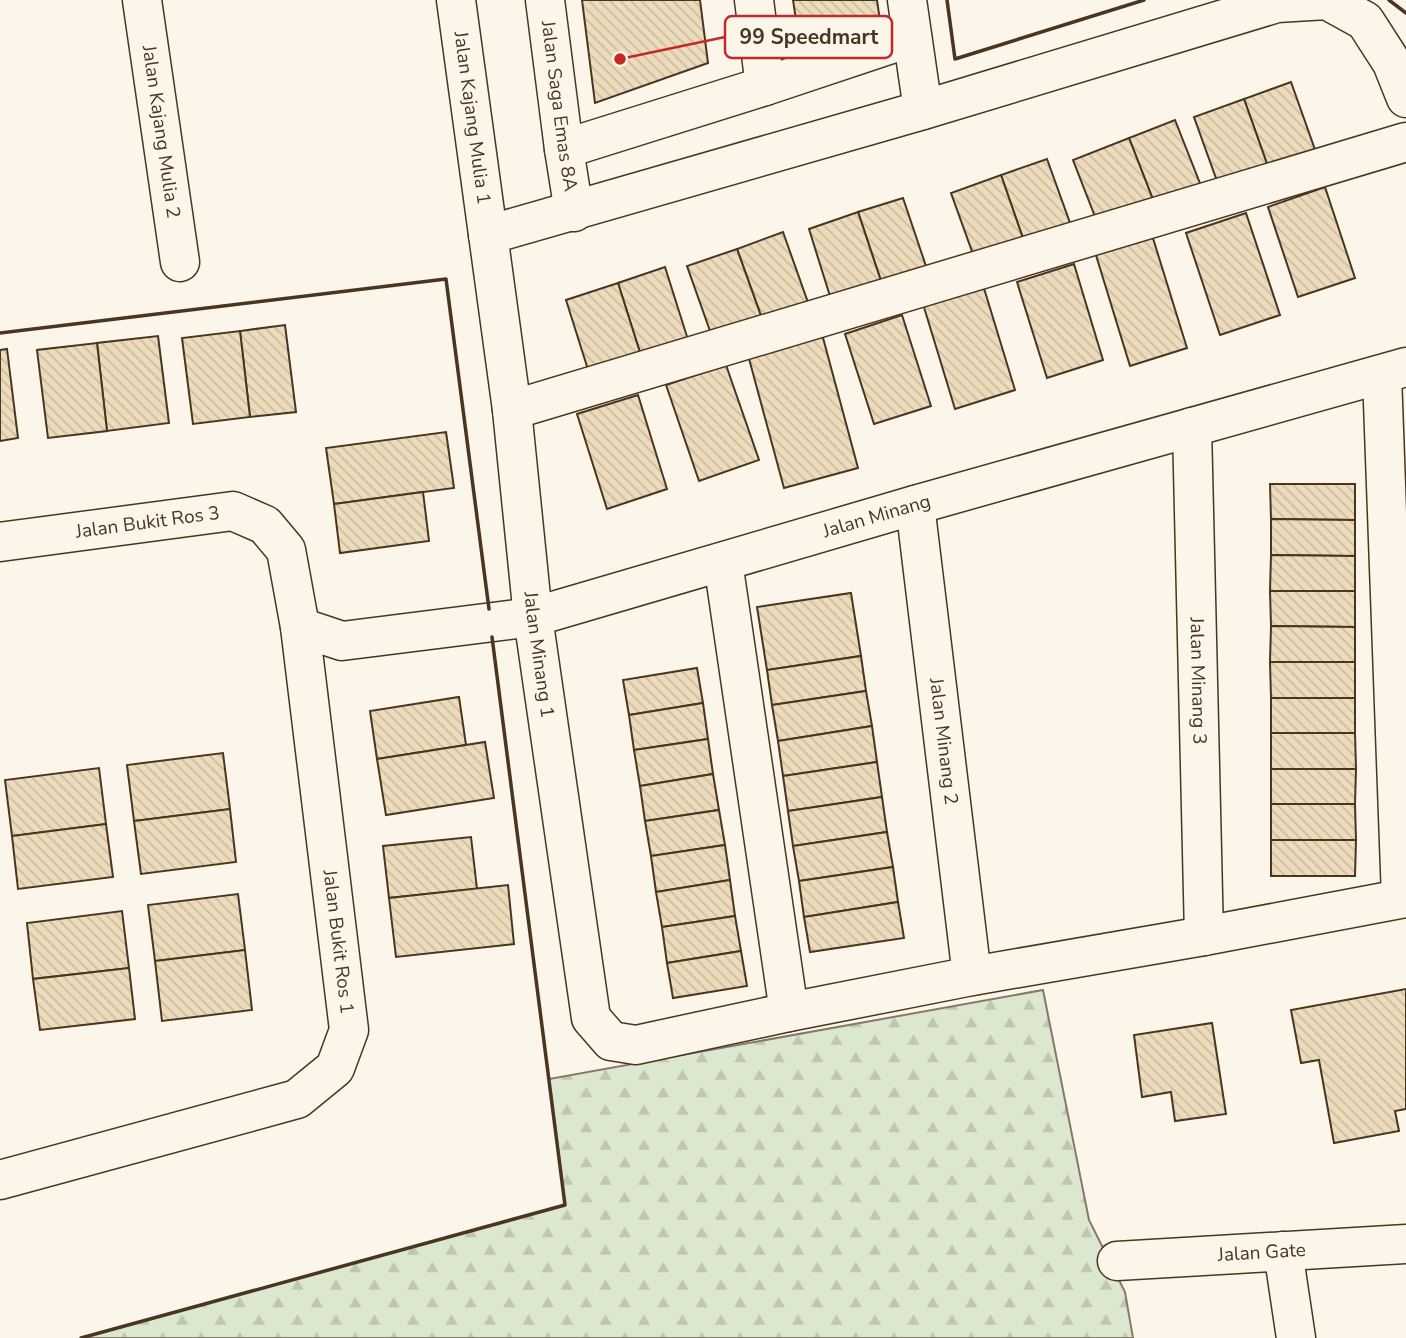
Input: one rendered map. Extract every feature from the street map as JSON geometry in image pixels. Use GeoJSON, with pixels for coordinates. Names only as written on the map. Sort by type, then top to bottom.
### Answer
{"type":"FeatureCollection","features":[{"type":"Feature","properties":{"kind":"street","name":"Jalan Kajang Mulia 2"},"geometry":{"type":"LineString","coordinates":[[142,0],[180,262]]}},
{"type":"Feature","properties":{"kind":"street","name":"Jalan Kajang Mulia 1"},"geometry":{"type":"LineString","coordinates":[[456,0],[488,235]]}},
{"type":"Feature","properties":{"kind":"street","name":"Jalan Saga Emas 8A"},"geometry":{"type":"LineString","coordinates":[[545,0],[573,212]]}},
{"type":"Feature","properties":{"kind":"street"},"geometry":{"type":"LineString","coordinates":[[754,0],[765,86]]}},
{"type":"Feature","properties":{"kind":"street"},"geometry":{"type":"LineString","coordinates":[[488,235],[923,110],[1277,3],[1327,0],[1365,21],[1403,81]]}},
{"type":"Feature","properties":{"kind":"street"},"geometry":{"type":"LineString","coordinates":[[564,149],[765,86],[909,18],[923,110]]}},
{"type":"Feature","properties":{"kind":"street"},"geometry":{"type":"LineString","coordinates":[[512,410],[1406,142]]}},
{"type":"Feature","properties":{"kind":"street","name":"Jalan Minang 1"},"geometry":{"type":"LineString","coordinates":[[488,235],[512,410],[533,617],[591,1018],[611,1041],[636,1045],[789,1012]]}},
{"type":"Feature","properties":{"kind":"street"},"geometry":{"type":"LineString","coordinates":[[723,562],[789,1012],[1404,898],[1394,371]]}},
{"type":"Feature","properties":{"kind":"street","name":"Jalan Minang"},"geometry":{"type":"LineString","coordinates":[[300,627],[342,641],[533,617],[1394,371]]}},
{"type":"Feature","properties":{"kind":"street","name":"Jalan Minang 3"},"geometry":{"type":"LineString","coordinates":[[1192,427],[1204,936]]}},
{"type":"Feature","properties":{"kind":"street","name":"Jalan Minang 2"},"geometry":{"type":"LineString","coordinates":[[915,506],[972,976]]}},
{"type":"Feature","properties":{"kind":"street","name":"Jalan Bukit Ros 3"},"geometry":{"type":"LineString","coordinates":[[0,542],[233,511],[265,525],[286,550],[300,627]]}},
{"type":"Feature","properties":{"kind":"street","name":"Jalan Bukit Ros 1"},"geometry":{"type":"LineString","coordinates":[[0,1180],[297,1099],[335,1068],[349,1030],[300,627]]}},
{"type":"Feature","properties":{"kind":"street","name":"Jalan Minang"},"geometry":{"type":"LineString","coordinates":[[305,667],[342,641]]}},
{"type":"Feature","properties":{"kind":"street","name":"Jalan Gate"},"geometry":{"type":"LineString","coordinates":[[1117,1261],[1406,1244]]}},
{"type":"Feature","properties":{"kind":"street"},"geometry":{"type":"LineString","coordinates":[[1283,1251],[1296,1338]]}},
{"type":"Feature","properties":{"kind":"green space"},"geometry":{"type":"Polygon","coordinates":[[[1043,990],[1089,1220],[1125,1292],[1133,1338],[81,1338],[565,1205],[549,1079],[1043,990]]]}},
{"type":"Feature","properties":{"kind":"building"},"geometry":{"type":"Polygon","coordinates":[[[582,0],[700,0],[708,63],[595,103],[582,0]]]}},
{"type":"Feature","properties":{"kind":"building"},"geometry":{"type":"Polygon","coordinates":[[[793,0],[877,0],[880,21],[798,33],[793,0]]]}},
{"type":"Feature","properties":{"kind":"building"},"geometry":{"type":"Polygon","coordinates":[[[1291,82],[1319,161],[1272,178],[1244,99],[1291,82]]]}},
{"type":"Feature","properties":{"kind":"building"},"geometry":{"type":"Polygon","coordinates":[[[1244,99],[1272,178],[1222,195],[1194,117],[1244,99]]]}},
{"type":"Feature","properties":{"kind":"building"},"geometry":{"type":"Polygon","coordinates":[[[1175,120],[1203,191],[1157,210],[1129,138],[1175,120]]]}},
{"type":"Feature","properties":{"kind":"building"},"geometry":{"type":"Polygon","coordinates":[[[1129,138],[1157,210],[1101,232],[1073,160],[1129,138]]]}},
{"type":"Feature","properties":{"kind":"building"},"geometry":{"type":"Polygon","coordinates":[[[1047,159],[1074,234],[1027,250],[1001,175],[1047,159]]]}},
{"type":"Feature","properties":{"kind":"building"},"geometry":{"type":"Polygon","coordinates":[[[1001,175],[1027,250],[978,268],[951,193],[1001,175]]]}},
{"type":"Feature","properties":{"kind":"building"},"geometry":{"type":"Polygon","coordinates":[[[1325,187],[1355,278],[1298,297],[1268,207],[1325,187]]]}},
{"type":"Feature","properties":{"kind":"building"},"geometry":{"type":"Polygon","coordinates":[[[903,198],[930,278],[885,293],[858,212],[903,198]]]}},
{"type":"Feature","properties":{"kind":"building"},"geometry":{"type":"Polygon","coordinates":[[[858,212],[885,293],[834,309],[809,229],[858,212]]]}},
{"type":"Feature","properties":{"kind":"building"},"geometry":{"type":"Polygon","coordinates":[[[1246,213],[1280,315],[1220,335],[1186,233],[1246,213]]]}},
{"type":"Feature","properties":{"kind":"building"},"geometry":{"type":"Polygon","coordinates":[[[783,232],[811,311],[765,327],[737,249],[783,232]]]}},
{"type":"Feature","properties":{"kind":"building"},"geometry":{"type":"Polygon","coordinates":[[[1152,235],[1187,348],[1130,366],[1095,252],[1152,235]]]}},
{"type":"Feature","properties":{"kind":"building"},"geometry":{"type":"Polygon","coordinates":[[[737,249],[765,327],[715,345],[687,266],[737,249]]]}},
{"type":"Feature","properties":{"kind":"building"},"geometry":{"type":"Polygon","coordinates":[[[1074,264],[1103,360],[1047,378],[1017,282],[1074,264]]]}},
{"type":"Feature","properties":{"kind":"building"},"geometry":{"type":"Polygon","coordinates":[[[665,267],[690,346],[643,362],[618,283],[665,267]]]}},
{"type":"Feature","properties":{"kind":"building"},"geometry":{"type":"Polygon","coordinates":[[[618,283],[643,362],[591,379],[566,300],[618,283]]]}},
{"type":"Feature","properties":{"kind":"building"},"geometry":{"type":"Polygon","coordinates":[[[983,285],[1015,390],[955,409],[923,304],[983,285]]]}},
{"type":"Feature","properties":{"kind":"building"},"geometry":{"type":"Polygon","coordinates":[[[902,315],[931,406],[874,424],[845,334],[902,315]]]}},
{"type":"Feature","properties":{"kind":"building"},"geometry":{"type":"Polygon","coordinates":[[[285,325],[296,412],[250,417],[240,331],[285,325]]]}},
{"type":"Feature","properties":{"kind":"building"},"geometry":{"type":"Polygon","coordinates":[[[240,331],[250,417],[193,424],[182,338],[240,331]]]}},
{"type":"Feature","properties":{"kind":"building"},"geometry":{"type":"Polygon","coordinates":[[[822,334],[858,468],[784,488],[748,355],[822,334]]]}},
{"type":"Feature","properties":{"kind":"building"},"geometry":{"type":"Polygon","coordinates":[[[158,336],[169,423],[107,431],[97,343],[158,336]]]}},
{"type":"Feature","properties":{"kind":"building"},"geometry":{"type":"Polygon","coordinates":[[[97,343],[107,431],[48,438],[37,350],[97,343]]]}},
{"type":"Feature","properties":{"kind":"building"},"geometry":{"type":"Polygon","coordinates":[[[7,349],[18,438],[0,441],[0,350],[7,349]]]}},
{"type":"Feature","properties":{"kind":"building"},"geometry":{"type":"Polygon","coordinates":[[[726,365],[759,460],[699,481],[666,385],[726,365]]]}},
{"type":"Feature","properties":{"kind":"building"},"geometry":{"type":"Polygon","coordinates":[[[638,395],[667,489],[607,509],[577,414],[638,395]]]}},
{"type":"Feature","properties":{"kind":"building"},"geometry":{"type":"Polygon","coordinates":[[[446,432],[454,488],[334,504],[326,448],[446,432]]]}},
{"type":"Feature","properties":{"kind":"building"},"geometry":{"type":"Polygon","coordinates":[[[1270,484],[1355,484],[1355,520],[1271,519],[1270,484]]]}},
{"type":"Feature","properties":{"kind":"building"},"geometry":{"type":"Polygon","coordinates":[[[423,492],[429,541],[340,553],[334,504],[423,492]]]}},
{"type":"Feature","properties":{"kind":"building"},"geometry":{"type":"Polygon","coordinates":[[[1271,519],[1355,520],[1355,556],[1271,555],[1271,519]]]}},
{"type":"Feature","properties":{"kind":"building"},"geometry":{"type":"Polygon","coordinates":[[[1271,555],[1355,556],[1355,591],[1270,591],[1271,555]]]}},
{"type":"Feature","properties":{"kind":"building"},"geometry":{"type":"Polygon","coordinates":[[[1270,591],[1355,591],[1355,627],[1271,626],[1270,591]]]}},
{"type":"Feature","properties":{"kind":"building"},"geometry":{"type":"Polygon","coordinates":[[[851,593],[861,656],[767,670],[757,607],[851,593]]]}},
{"type":"Feature","properties":{"kind":"building"},"geometry":{"type":"Polygon","coordinates":[[[1271,626],[1355,627],[1355,662],[1270,662],[1271,626]]]}},
{"type":"Feature","properties":{"kind":"building"},"geometry":{"type":"Polygon","coordinates":[[[861,656],[866,691],[772,705],[767,670],[861,656]]]}},
{"type":"Feature","properties":{"kind":"building"},"geometry":{"type":"Polygon","coordinates":[[[1270,662],[1355,662],[1355,698],[1271,698],[1270,662]]]}},
{"type":"Feature","properties":{"kind":"building"},"geometry":{"type":"Polygon","coordinates":[[[697,668],[703,703],[629,715],[623,680],[697,668]]]}},
{"type":"Feature","properties":{"kind":"building"},"geometry":{"type":"Polygon","coordinates":[[[866,691],[872,726],[778,741],[772,705],[866,691]]]}},
{"type":"Feature","properties":{"kind":"building"},"geometry":{"type":"Polygon","coordinates":[[[459,697],[466,745],[377,759],[370,711],[459,697]]]}},
{"type":"Feature","properties":{"kind":"building"},"geometry":{"type":"Polygon","coordinates":[[[1271,698],[1355,698],[1355,733],[1271,733],[1271,698]]]}},
{"type":"Feature","properties":{"kind":"building"},"geometry":{"type":"Polygon","coordinates":[[[703,703],[708,739],[634,750],[629,715],[703,703]]]}},
{"type":"Feature","properties":{"kind":"building"},"geometry":{"type":"Polygon","coordinates":[[[872,726],[877,762],[783,776],[778,741],[872,726]]]}},
{"type":"Feature","properties":{"kind":"building"},"geometry":{"type":"Polygon","coordinates":[[[1271,733],[1355,733],[1356,769],[1271,769],[1271,733]]]}},
{"type":"Feature","properties":{"kind":"building"},"geometry":{"type":"Polygon","coordinates":[[[708,739],[713,774],[640,786],[634,750],[708,739]]]}},
{"type":"Feature","properties":{"kind":"building"},"geometry":{"type":"Polygon","coordinates":[[[485,742],[494,798],[386,815],[377,759],[485,742]]]}},
{"type":"Feature","properties":{"kind":"building"},"geometry":{"type":"Polygon","coordinates":[[[223,753],[230,809],[134,821],[127,765],[223,753]]]}},
{"type":"Feature","properties":{"kind":"building"},"geometry":{"type":"Polygon","coordinates":[[[877,762],[882,797],[788,811],[783,776],[877,762]]]}},
{"type":"Feature","properties":{"kind":"building"},"geometry":{"type":"Polygon","coordinates":[[[99,768],[106,824],[12,836],[5,780],[99,768]]]}},
{"type":"Feature","properties":{"kind":"building"},"geometry":{"type":"Polygon","coordinates":[[[1271,769],[1356,769],[1355,804],[1271,804],[1271,769]]]}},
{"type":"Feature","properties":{"kind":"building"},"geometry":{"type":"Polygon","coordinates":[[[713,774],[719,810],[645,821],[640,786],[713,774]]]}},
{"type":"Feature","properties":{"kind":"building"},"geometry":{"type":"Polygon","coordinates":[[[882,797],[887,832],[793,846],[788,811],[882,797]]]}},
{"type":"Feature","properties":{"kind":"building"},"geometry":{"type":"Polygon","coordinates":[[[1271,804],[1355,804],[1356,840],[1271,840],[1271,804]]]}},
{"type":"Feature","properties":{"kind":"building"},"geometry":{"type":"Polygon","coordinates":[[[230,809],[236,862],[141,874],[134,821],[230,809]]]}},
{"type":"Feature","properties":{"kind":"building"},"geometry":{"type":"Polygon","coordinates":[[[719,810],[725,845],[651,856],[645,821],[719,810]]]}},
{"type":"Feature","properties":{"kind":"building"},"geometry":{"type":"Polygon","coordinates":[[[106,824],[113,877],[18,889],[12,836],[106,824]]]}},
{"type":"Feature","properties":{"kind":"building"},"geometry":{"type":"Polygon","coordinates":[[[887,832],[893,867],[799,881],[793,846],[887,832]]]}},
{"type":"Feature","properties":{"kind":"building"},"geometry":{"type":"Polygon","coordinates":[[[471,837],[477,889],[389,898],[383,846],[471,837]]]}},
{"type":"Feature","properties":{"kind":"building"},"geometry":{"type":"Polygon","coordinates":[[[1271,840],[1356,840],[1355,876],[1271,876],[1271,840]]]}},
{"type":"Feature","properties":{"kind":"building"},"geometry":{"type":"Polygon","coordinates":[[[725,845],[730,880],[656,892],[651,856],[725,845]]]}},
{"type":"Feature","properties":{"kind":"building"},"geometry":{"type":"Polygon","coordinates":[[[893,867],[898,902],[804,917],[799,881],[893,867]]]}},
{"type":"Feature","properties":{"kind":"building"},"geometry":{"type":"Polygon","coordinates":[[[730,880],[735,916],[662,927],[656,892],[730,880]]]}},
{"type":"Feature","properties":{"kind":"building"},"geometry":{"type":"Polygon","coordinates":[[[508,885],[514,944],[396,957],[389,898],[508,885]]]}},
{"type":"Feature","properties":{"kind":"building"},"geometry":{"type":"Polygon","coordinates":[[[238,894],[245,950],[155,961],[148,905],[238,894]]]}},
{"type":"Feature","properties":{"kind":"building"},"geometry":{"type":"Polygon","coordinates":[[[898,902],[904,938],[810,952],[804,917],[898,902]]]}},
{"type":"Feature","properties":{"kind":"building"},"geometry":{"type":"Polygon","coordinates":[[[122,911],[129,968],[33,979],[27,923],[122,911]]]}},
{"type":"Feature","properties":{"kind":"building"},"geometry":{"type":"Polygon","coordinates":[[[735,916],[741,951],[667,963],[662,927],[735,916]]]}},
{"type":"Feature","properties":{"kind":"building"},"geometry":{"type":"Polygon","coordinates":[[[245,950],[252,1010],[162,1021],[155,961],[245,950]]]}},
{"type":"Feature","properties":{"kind":"building"},"geometry":{"type":"Polygon","coordinates":[[[741,951],[747,986],[673,998],[667,963],[741,951]]]}},
{"type":"Feature","properties":{"kind":"building"},"geometry":{"type":"Polygon","coordinates":[[[129,968],[135,1019],[40,1030],[33,979],[129,968]]]}},
{"type":"Feature","properties":{"kind":"building"},"geometry":{"type":"Polygon","coordinates":[[[1406,989],[1406,1109],[1395,1111],[1399,1131],[1334,1143],[1319,1060],[1301,1063],[1291,1010],[1406,989]]]}},
{"type":"Feature","properties":{"kind":"building"},"geometry":{"type":"Polygon","coordinates":[[[1212,1023],[1226,1114],[1175,1121],[1171,1092],[1142,1097],[1134,1035],[1212,1023]]]}},
{"type":"Feature","properties":{"kind":"wall"},"geometry":{"type":"LineString","coordinates":[[947,0],[955,59],[1144,0]]}},
{"type":"Feature","properties":{"kind":"wall"},"geometry":{"type":"LineString","coordinates":[[1389,0],[1406,13]]}},
{"type":"Feature","properties":{"kind":"wall"},"geometry":{"type":"LineString","coordinates":[[0,333],[446,279],[489,609]]}},
{"type":"Feature","properties":{"kind":"wall"},"geometry":{"type":"LineString","coordinates":[[81,1338],[565,1205],[492,637]]}},
{"type":"Feature","properties":{"kind":"place","name":"99 Speedmart"},"geometry":{"type":"Point","coordinates":[620,59]}}]}
